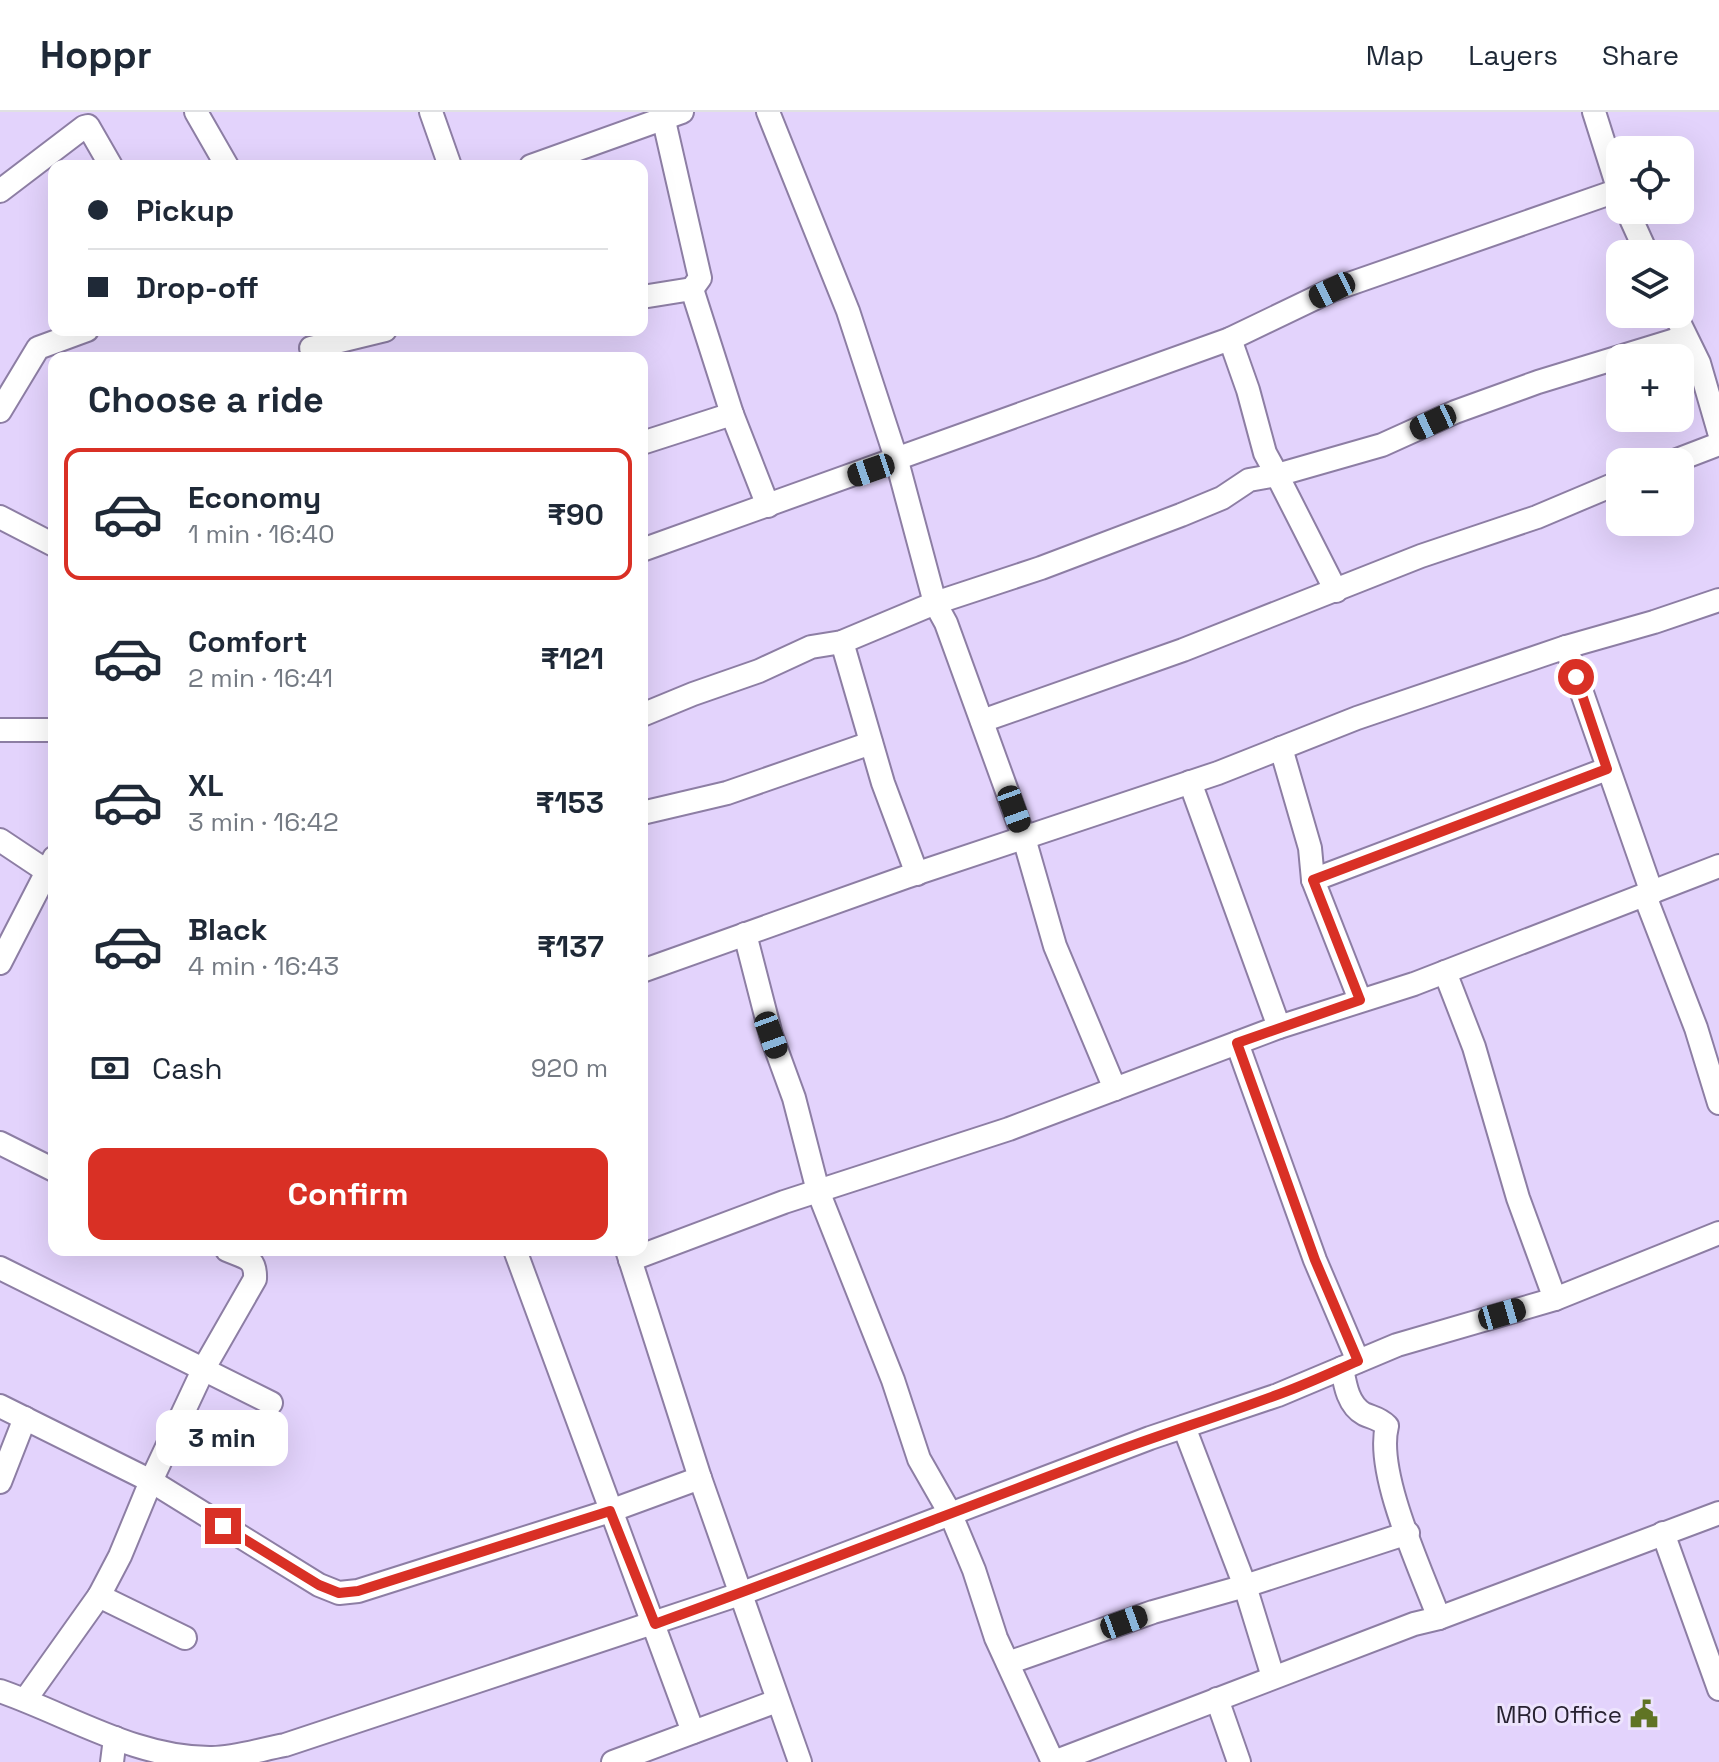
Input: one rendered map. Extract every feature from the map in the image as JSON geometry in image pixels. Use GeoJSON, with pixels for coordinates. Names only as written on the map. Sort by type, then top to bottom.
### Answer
{"type":"FeatureCollection","features":[{"type":"Feature","properties":{"kind":"street"},"geometry":{"type":"LineString","coordinates":[[196,112],[224,160]]}},
{"type":"Feature","properties":{"kind":"street"},"geometry":{"type":"LineString","coordinates":[[431,112],[448,160]]}},
{"type":"Feature","properties":{"kind":"street"},"geometry":{"type":"LineString","coordinates":[[768,112],[848,311],[897,461],[935,603],[946,623],[1024,838],[1055,946],[1115,1089]]}},
{"type":"Feature","properties":{"kind":"street"},"geometry":{"type":"LineString","coordinates":[[1594,112],[1606,149]]}},
{"type":"Feature","properties":{"kind":"street"},"geometry":{"type":"LineString","coordinates":[[547,160],[670,114],[700,278],[692,289],[648,296]]}},
{"type":"Feature","properties":{"kind":"street"},"geometry":{"type":"LineString","coordinates":[[0,191],[84,127],[88,126],[108,160]]}},
{"type":"Feature","properties":{"kind":"street"},"geometry":{"type":"LineString","coordinates":[[648,548],[1230,339],[1332,290],[1606,203]]}},
{"type":"Feature","properties":{"kind":"street"},"geometry":{"type":"LineString","coordinates":[[692,289],[732,414],[768,506]]}},
{"type":"Feature","properties":{"kind":"street"},"geometry":{"type":"LineString","coordinates":[[1681,328],[1699,363],[1719,432]]}},
{"type":"Feature","properties":{"kind":"street"},"geometry":{"type":"LineString","coordinates":[[0,411],[38,348],[71,336]]}},
{"type":"Feature","properties":{"kind":"street"},"geometry":{"type":"LineString","coordinates":[[310,345],[355,336]]}},
{"type":"Feature","properties":{"kind":"street"},"geometry":{"type":"LineString","coordinates":[[648,713],[759,671],[811,647],[842,642],[935,603],[1041,568],[1181,515],[1222,498],[1249,480],[1382,445],[1455,412],[1538,382],[1685,337]]}},
{"type":"Feature","properties":{"kind":"street"},"geometry":{"type":"LineString","coordinates":[[1230,339],[1265,453],[1336,591]]}},
{"type":"Feature","properties":{"kind":"street"},"geometry":{"type":"LineString","coordinates":[[648,441],[732,414]]}},
{"type":"Feature","properties":{"kind":"street"},"geometry":{"type":"LineString","coordinates":[[1694,454],[1719,444]]}},
{"type":"Feature","properties":{"kind":"street"},"geometry":{"type":"LineString","coordinates":[[982,721],[1183,650],[1421,556],[1537,517],[1606,488]]}},
{"type":"Feature","properties":{"kind":"street"},"geometry":{"type":"LineString","coordinates":[[0,517],[48,542]]}},
{"type":"Feature","properties":{"kind":"street"},"geometry":{"type":"LineString","coordinates":[[648,969],[1190,782],[1357,718],[1566,647],[1719,600]]}},
{"type":"Feature","properties":{"kind":"street"},"geometry":{"type":"LineString","coordinates":[[842,642],[883,783],[917,874]]}},
{"type":"Feature","properties":{"kind":"street"},"geometry":{"type":"LineString","coordinates":[[1566,647],[1719,1103]]}},
{"type":"Feature","properties":{"kind":"street"},"geometry":{"type":"LineString","coordinates":[[0,730],[48,730]]}},
{"type":"Feature","properties":{"kind":"street"},"geometry":{"type":"LineString","coordinates":[[648,812],[727,793],[871,743]]}},
{"type":"Feature","properties":{"kind":"street"},"geometry":{"type":"LineString","coordinates":[[1281,748],[1310,848],[1313,880],[1360,1000]]}},
{"type":"Feature","properties":{"kind":"street"},"geometry":{"type":"LineString","coordinates":[[1313,880],[1607,769]]}},
{"type":"Feature","properties":{"kind":"street"},"geometry":{"type":"LineString","coordinates":[[1190,782],[1279,1027]]}},
{"type":"Feature","properties":{"kind":"street"},"geometry":{"type":"LineString","coordinates":[[0,840],[48,866]]}},
{"type":"Feature","properties":{"kind":"street"},"geometry":{"type":"LineString","coordinates":[[648,1248],[1009,1129],[1279,1027],[1445,972],[1719,866]]}},
{"type":"Feature","properties":{"kind":"street"},"geometry":{"type":"LineString","coordinates":[[0,963],[48,875]]}},
{"type":"Feature","properties":{"kind":"street"},"geometry":{"type":"LineString","coordinates":[[745,934],[771,1035],[794,1098],[818,1191],[893,1380],[919,1459],[951,1515],[1008,1663],[1054,1762],[1414,1624],[1439,1618],[1719,1513]]}},
{"type":"Feature","properties":{"kind":"street"},"geometry":{"type":"LineString","coordinates":[[1445,972],[1474,1047],[1518,1198],[1555,1299]]}},
{"type":"Feature","properties":{"kind":"street"},"geometry":{"type":"LineString","coordinates":[[1237,1043],[1350,1365],[1347,1391],[1355,1408],[1379,1418],[1387,1426],[1384,1459],[1439,1618]]}},
{"type":"Feature","properties":{"kind":"street"},"geometry":{"type":"LineString","coordinates":[[0,1143],[48,1167]]}},
{"type":"Feature","properties":{"kind":"street"},"geometry":{"type":"LineString","coordinates":[[0,1691],[115,1738],[162,1753],[213,1758],[285,1745],[740,1594],[1184,1427],[1278,1395],[1397,1345],[1555,1299],[1719,1233]]}},
{"type":"Feature","properties":{"kind":"street"},"geometry":{"type":"LineString","coordinates":[[25,1700],[99,1596],[204,1368],[255,1279],[255,1267],[250,1260],[241,1256]]}},
{"type":"Feature","properties":{"kind":"street"},"geometry":{"type":"LineString","coordinates":[[517,1256],[693,1732]]}},
{"type":"Feature","properties":{"kind":"street"},"geometry":{"type":"LineString","coordinates":[[628,1256],[700,1478],[800,1762]]}},
{"type":"Feature","properties":{"kind":"street"},"geometry":{"type":"LineString","coordinates":[[0,1268],[271,1403]]}},
{"type":"Feature","properties":{"kind":"street"},"geometry":{"type":"LineString","coordinates":[[0,1406],[151,1481],[319,1585],[339,1593],[358,1591],[610,1511],[700,1478]]}},
{"type":"Feature","properties":{"kind":"street"},"geometry":{"type":"LineString","coordinates":[[0,1482],[25,1418]]}},
{"type":"Feature","properties":{"kind":"street"},"geometry":{"type":"LineString","coordinates":[[1184,1427],[1245,1586],[1273,1677]]}},
{"type":"Feature","properties":{"kind":"street"},"geometry":{"type":"LineString","coordinates":[[1008,1663],[1153,1612],[1408,1533]]}},
{"type":"Feature","properties":{"kind":"street"},"geometry":{"type":"LineString","coordinates":[[1663,1533],[1719,1689]]}},
{"type":"Feature","properties":{"kind":"street"},"geometry":{"type":"LineString","coordinates":[[99,1596],[185,1638]]}},
{"type":"Feature","properties":{"kind":"street"},"geometry":{"type":"LineString","coordinates":[[1217,1699],[1239,1762]]}},
{"type":"Feature","properties":{"kind":"street"},"geometry":{"type":"LineString","coordinates":[[613,1762],[777,1701]]}},
{"type":"Feature","properties":{"kind":"street"},"geometry":{"type":"LineString","coordinates":[[112,1762],[115,1738]]}},
{"type":"Feature","properties":{"kind":"place","name":"MRO Office"},"geometry":{"type":"Point","coordinates":[1644,1714]}},
{"type":"Feature","properties":{"kind":"route"},"geometry":{"type":"LineString","coordinates":[[223,1526],[319,1585],[339,1593],[358,1591],[610,1511],[655,1624],[801,1572],[871,1542],[962,1511],[1150,1438],[1278,1395],[1358,1361],[1315,1260],[1237,1043],[1360,1000],[1313,880],[1607,769],[1576,677]]}}]}
